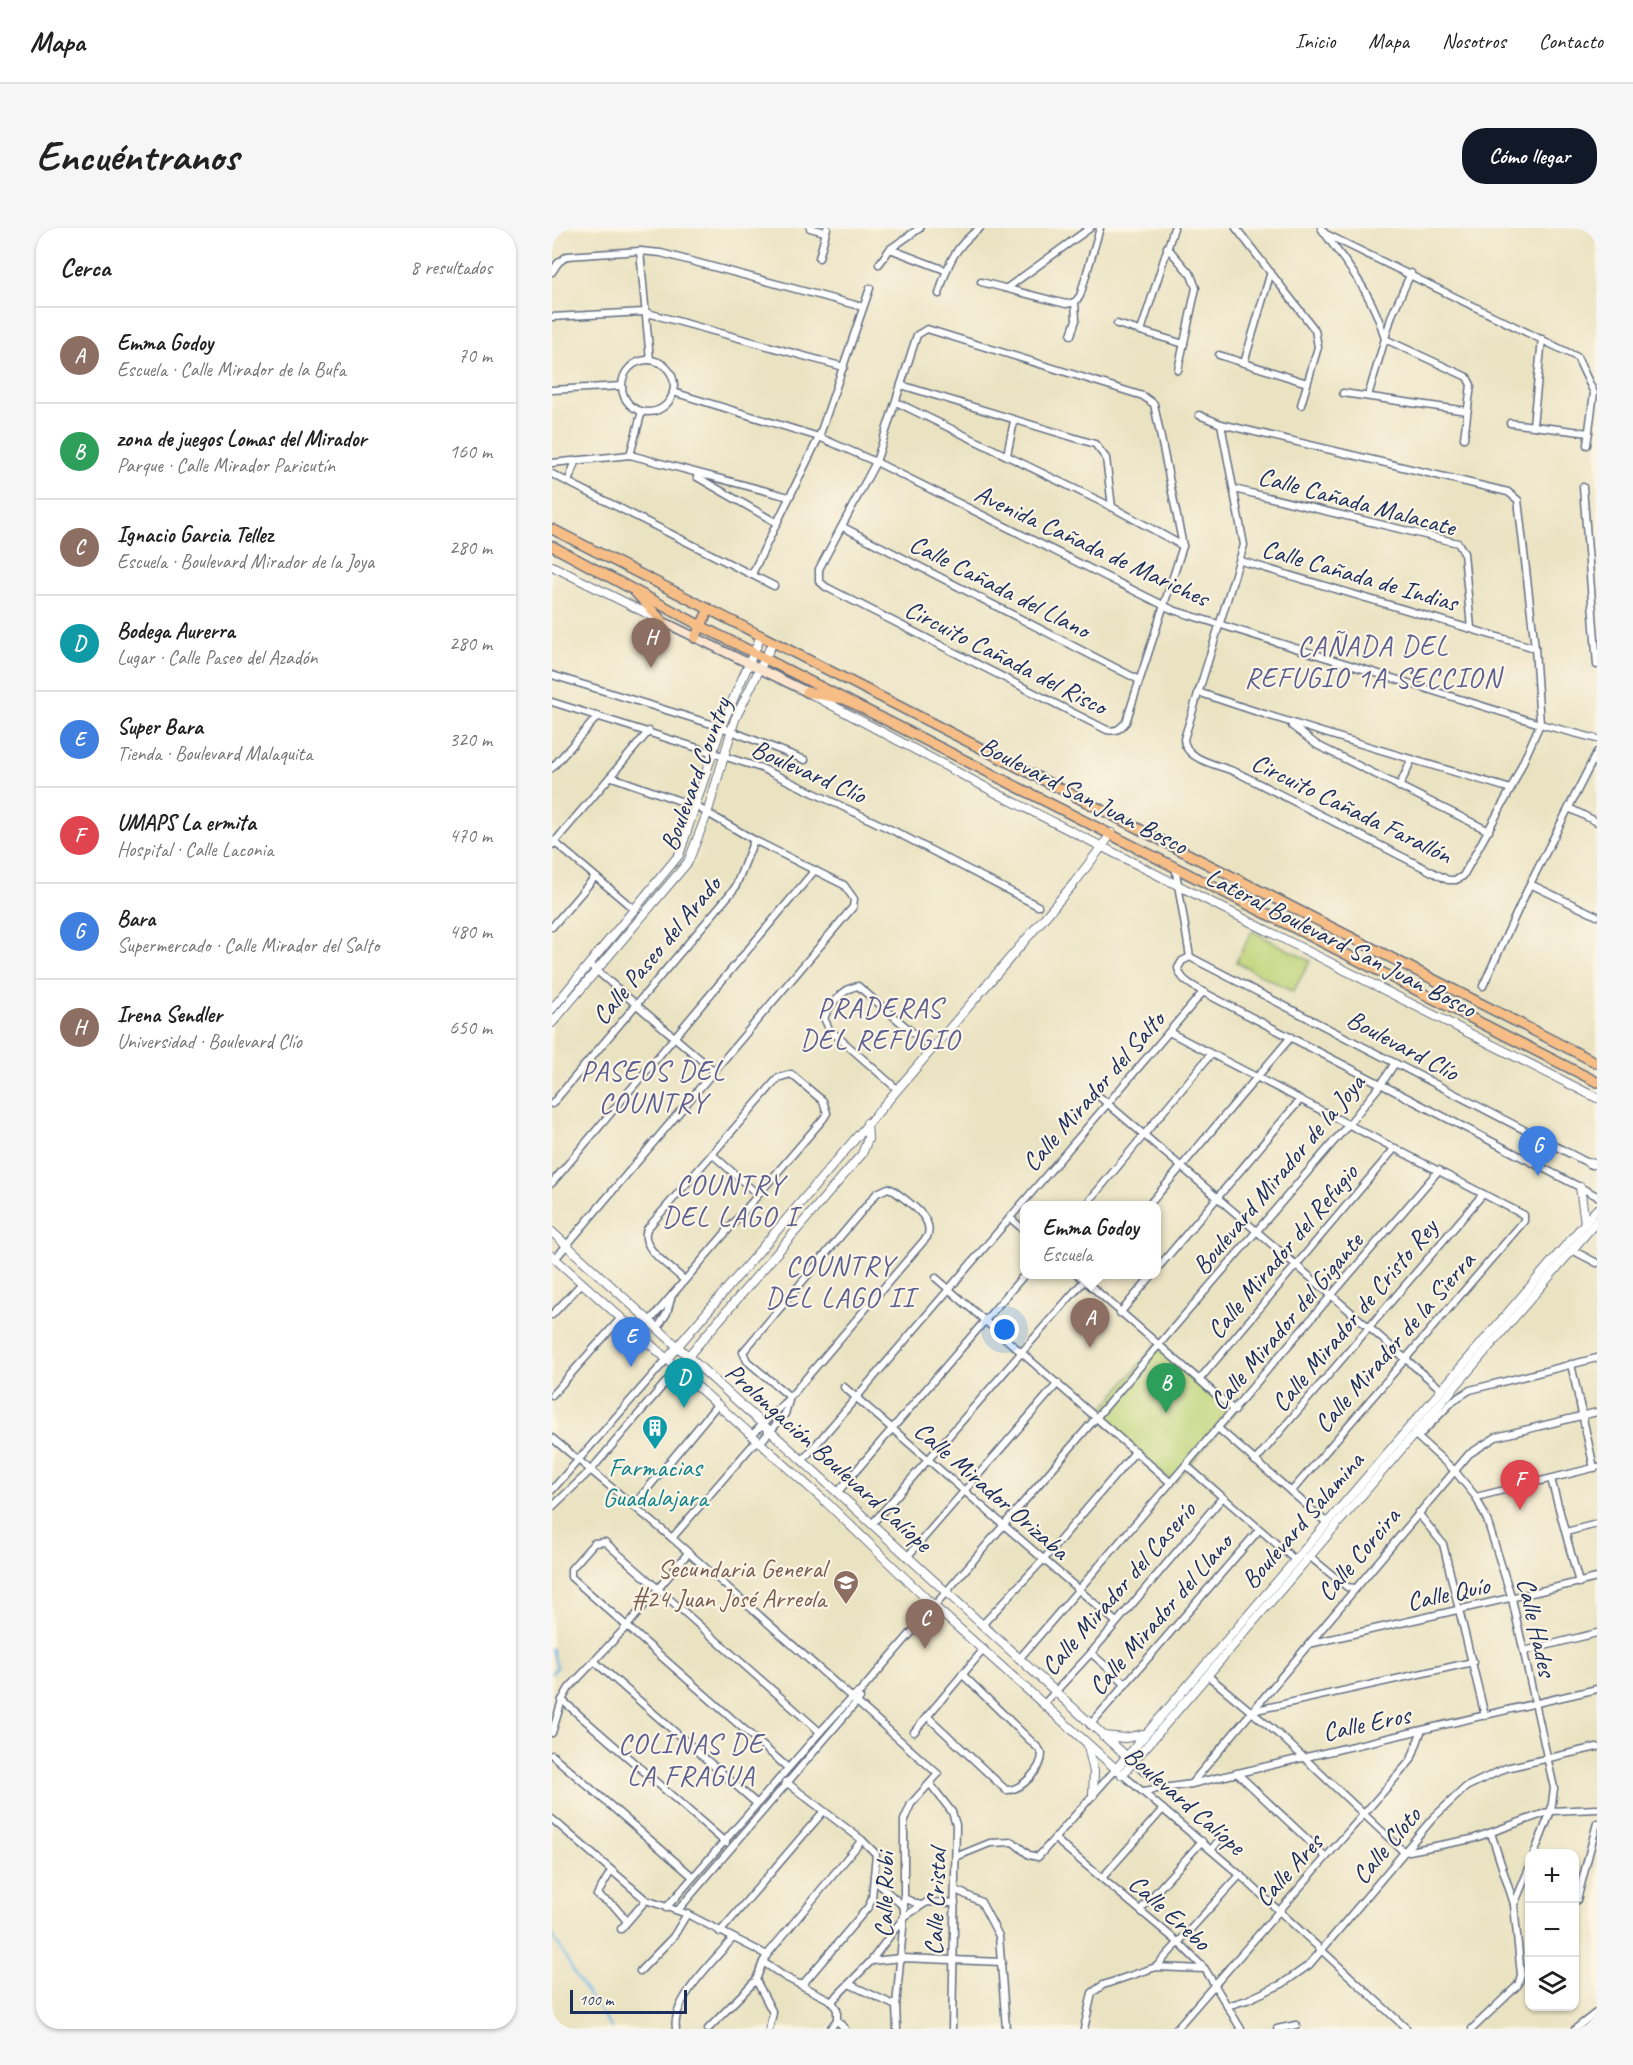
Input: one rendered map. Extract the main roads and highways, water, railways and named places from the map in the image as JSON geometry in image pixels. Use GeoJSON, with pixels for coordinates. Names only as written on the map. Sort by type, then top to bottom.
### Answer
{"type":"FeatureCollection","features":[{"type":"Feature","properties":{"kind":"main road","name":"Boulevard San Juan Bosco"},"geometry":{"type":"LineString","coordinates":[[552,529],[1597,1063]]}},
{"type":"Feature","properties":{"kind":"main road","name":"Boulevard San Juan Bosco"},"geometry":{"type":"LineString","coordinates":[[552,546],[699,625],[851,700],[1597,1081]]}},
{"type":"Feature","properties":{"kind":"main road"},"geometry":{"type":"LineString","coordinates":[[632,588],[662,621]]}},
{"type":"Feature","properties":{"kind":"main road"},"geometry":{"type":"LineString","coordinates":[[695,638],[708,609]]}},
{"type":"Feature","properties":{"kind":"main road","name":"Lateral Boulevard San Juan Bosco"},"geometry":{"type":"LineString","coordinates":[[662,621],[807,692]]}},
{"type":"Feature","properties":{"kind":"main road"},"geometry":{"type":"LineString","coordinates":[[807,692],[851,700]]}},
{"type":"Feature","properties":{"kind":"main road"},"geometry":{"type":"LineString","coordinates":[[1204,880],[1212,865]]}},
{"type":"Feature","properties":{"kind":"waterway"},"geometry":{"type":"LineString","coordinates":[[552,1648],[557,1667],[552,1673]]}},
{"type":"Feature","properties":{"kind":"waterway"},"geometry":{"type":"LineString","coordinates":[[552,1933],[578,1980],[612,2029]]}},
{"type":"Feature","properties":{"kind":"place","name":"Irena Sendler"},"geometry":{"type":"Point","coordinates":[651,668]}},
{"type":"Feature","properties":{"kind":"place","name":"Bara"},"geometry":{"type":"Point","coordinates":[1538,1176]}},
{"type":"Feature","properties":{"kind":"place","name":"Emma Godoy"},"geometry":{"type":"Point","coordinates":[1090,1348]}},
{"type":"Feature","properties":{"kind":"place","name":"Super Bara"},"geometry":{"type":"Point","coordinates":[631,1367]}},
{"type":"Feature","properties":{"kind":"place","name":"Bodega Aurerra"},"geometry":{"type":"Point","coordinates":[684,1408]}},
{"type":"Feature","properties":{"kind":"place","name":"zona de juegos Lomas del Mirador"},"geometry":{"type":"Point","coordinates":[1166,1413]}},
{"type":"Feature","properties":{"kind":"place","name":"Farmacias Guadalajara"},"geometry":{"type":"Point","coordinates":[655,1451]}},
{"type":"Feature","properties":{"kind":"place","name":"UMAPS La ermita"},"geometry":{"type":"Point","coordinates":[1520,1510]}},
{"type":"Feature","properties":{"kind":"place","name":"Secundaria General #24 Juan José Arreola"},"geometry":{"type":"Point","coordinates":[846,1606]}},
{"type":"Feature","properties":{"kind":"place","name":"Ignacio Garcia Tellez"},"geometry":{"type":"Point","coordinates":[925,1649]}},
{"type":"Feature","properties":{"kind":"district","name":"CAÑADA DEL REFUGIO 1A SECCION"},"geometry":{"type":"Point","coordinates":[1373,661]}},
{"type":"Feature","properties":{"kind":"district","name":"PRADERAS DEL REFUGIO"},"geometry":{"type":"Point","coordinates":[880,1023]}},
{"type":"Feature","properties":{"kind":"district","name":"PASEOS DEL COUNTRY"},"geometry":{"type":"Point","coordinates":[653,1086]}},
{"type":"Feature","properties":{"kind":"district","name":"COUNTRY DEL LAGO I"},"geometry":{"type":"Point","coordinates":[730,1200]}},
{"type":"Feature","properties":{"kind":"district","name":"COUNTRY DEL LAGO II"},"geometry":{"type":"Point","coordinates":[840,1281]}},
{"type":"Feature","properties":{"kind":"district","name":"COLINAS DE LA FRAGUA"},"geometry":{"type":"Point","coordinates":[691,1759]}}]}
